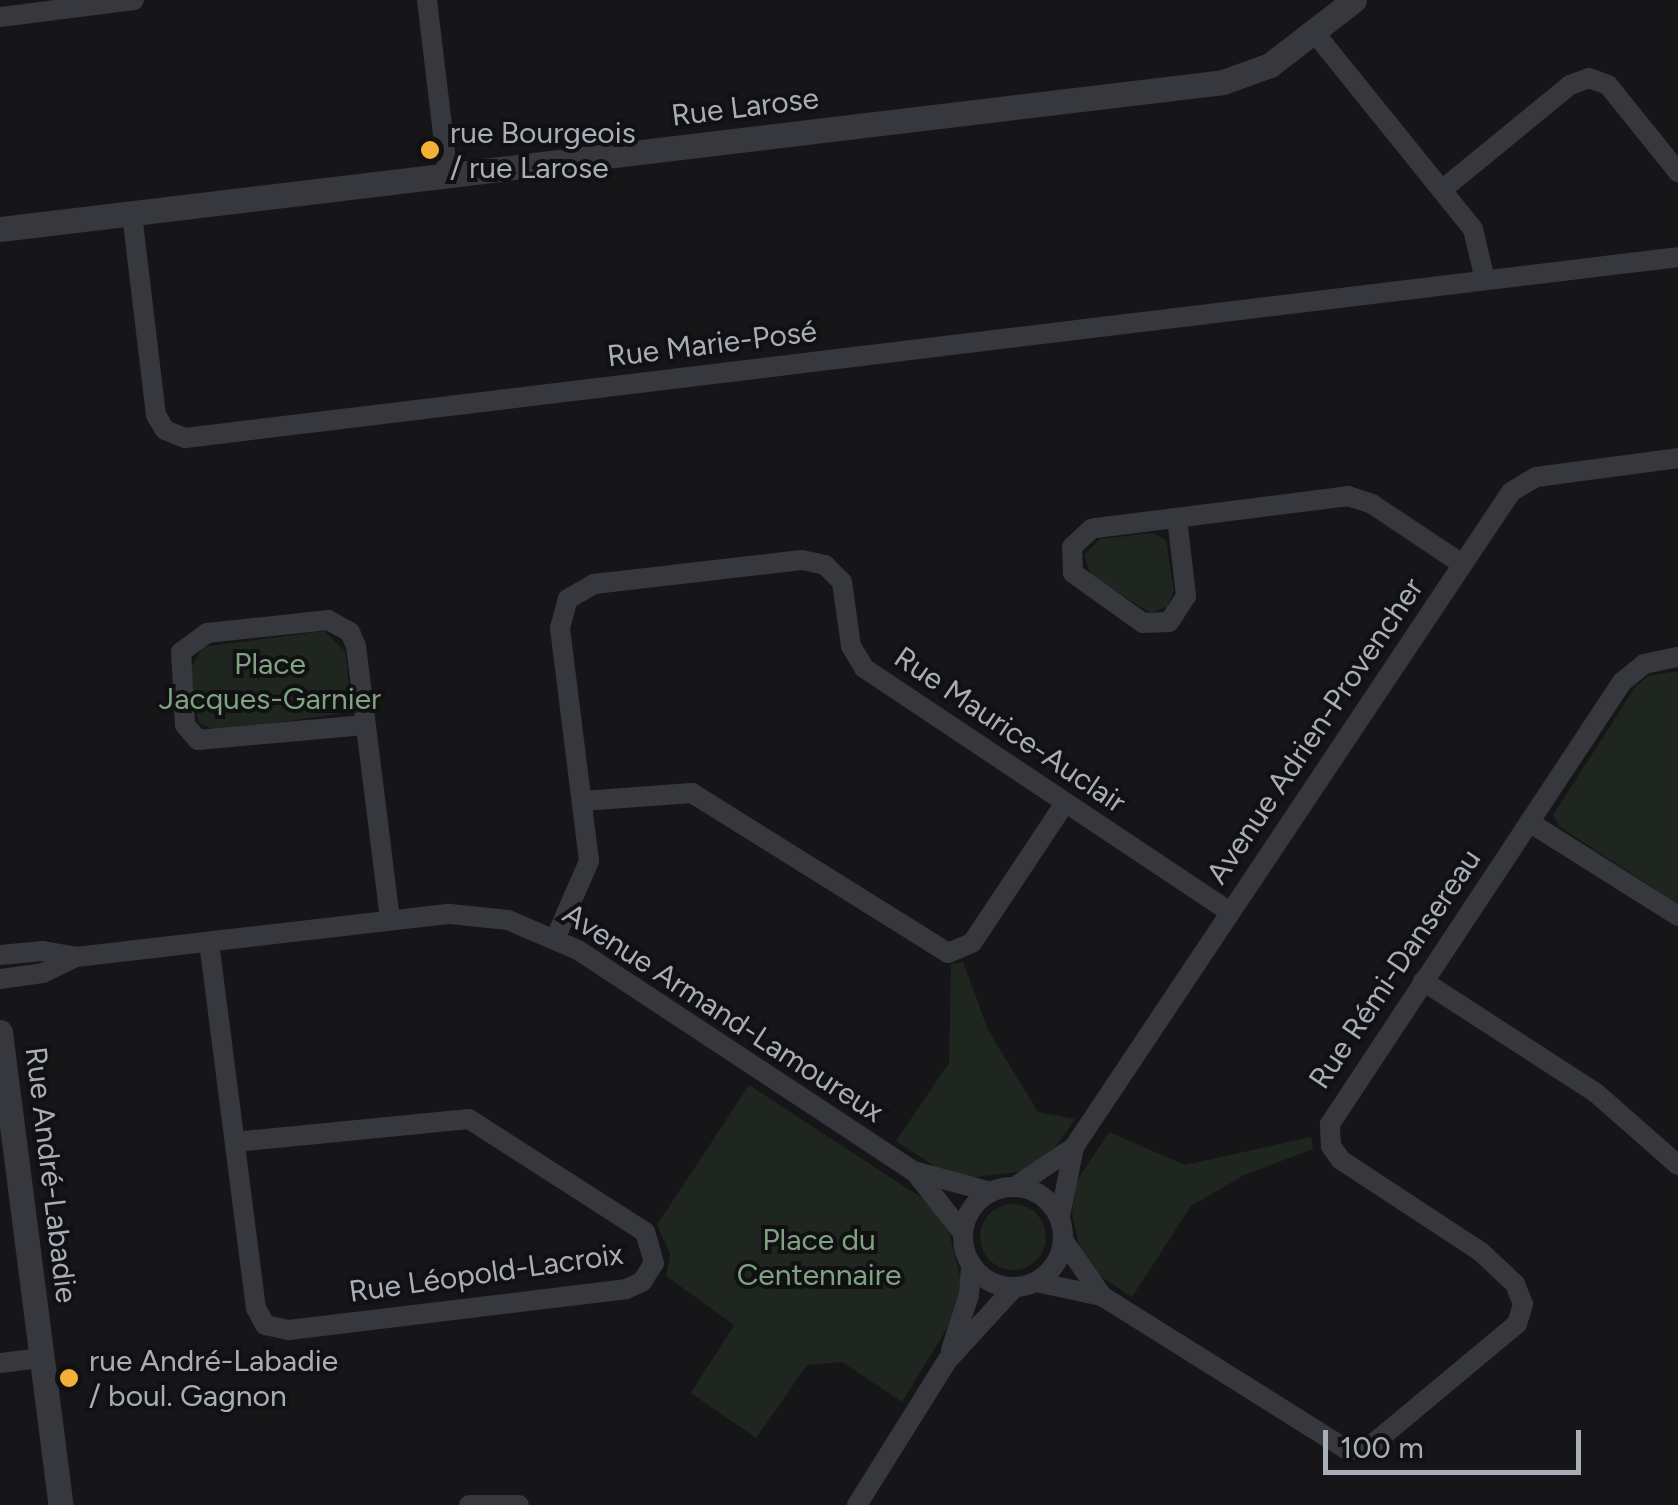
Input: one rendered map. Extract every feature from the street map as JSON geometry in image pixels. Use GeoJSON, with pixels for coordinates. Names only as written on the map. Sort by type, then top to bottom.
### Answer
{"type":"FeatureCollection","features":[{"type":"Feature","properties":{"kind":"street"},"geometry":{"type":"LineString","coordinates":[[12,10],[134,0]]}},
{"type":"Feature","properties":{"kind":"street"},"geometry":{"type":"LineString","coordinates":[[427,0],[448,175]]}},
{"type":"Feature","properties":{"kind":"street","name":"Rue Larose"},"geometry":{"type":"LineString","coordinates":[[0,228],[1197,86],[1250,74],[1354,0]]}},
{"type":"Feature","properties":{"kind":"street"},"geometry":{"type":"LineString","coordinates":[[1314,32],[1479,238],[1485,280]]}},
{"type":"Feature","properties":{"kind":"street"},"geometry":{"type":"LineString","coordinates":[[1443,190],[1570,84],[1589,78],[1608,85],[1678,172]]}},
{"type":"Feature","properties":{"kind":"street","name":"Rue Marie-Posé"},"geometry":{"type":"LineString","coordinates":[[132,214],[156,416],[165,430],[185,438],[1678,257]]}},
{"type":"Feature","properties":{"kind":"street","name":"Avenue Adrien-Provencher"},"geometry":{"type":"LineString","coordinates":[[1060,1216],[1074,1147],[1506,498],[1528,479],[1678,458]]}},
{"type":"Feature","properties":{"kind":"street"},"geometry":{"type":"LineString","coordinates":[[1176,518],[1186,596],[1169,622],[1142,623],[1076,577],[1070,552],[1086,532],[1176,518],[1354,497],[1462,564]]}},
{"type":"Feature","properties":{"kind":"street","name":"Rue Maurice-Auclair"},"geometry":{"type":"LineString","coordinates":[[556,938],[588,874],[560,628],[568,599],[594,584],[808,560],[830,568],[842,582],[851,646],[864,668],[1230,912]]}},
{"type":"Feature","properties":{"kind":"street"},"geometry":{"type":"LineString","coordinates":[[365,724],[203,742],[185,725],[181,652],[206,633],[338,622],[355,641],[390,920]]}},
{"type":"Feature","properties":{"kind":"street","name":"Rue Rémi-Dansereau"},"geometry":{"type":"LineString","coordinates":[[1036,1282],[1102,1296],[1349,1451],[1374,1443],[1513,1328],[1523,1309],[1515,1284],[1476,1248],[1341,1160],[1329,1140],[1332,1118],[1627,676],[1644,664],[1678,657]]}},
{"type":"Feature","properties":{"kind":"street"},"geometry":{"type":"LineString","coordinates":[[582,801],[692,792],[948,952],[972,942],[1065,803]]}},
{"type":"Feature","properties":{"kind":"street"},"geometry":{"type":"LineString","coordinates":[[1529,822],[1678,916]]}},
{"type":"Feature","properties":{"kind":"street","name":"Avenue Armand-Lamoureux"},"geometry":{"type":"LineString","coordinates":[[0,979],[43,973],[76,958],[390,920],[473,914],[556,938],[916,1172],[992,1192]]}},
{"type":"Feature","properties":{"kind":"street","name":"Rue Léopold-Lacroix"},"geometry":{"type":"LineString","coordinates":[[209,942],[256,1308],[274,1330],[626,1288],[646,1278],[654,1263],[644,1232],[470,1119],[236,1142]]}},
{"type":"Feature","properties":{"kind":"street","name":"Avenue Armand-Lamoureux"},"geometry":{"type":"LineString","coordinates":[[0,955],[43,951],[76,958]]}},
{"type":"Feature","properties":{"kind":"street"},"geometry":{"type":"LineString","coordinates":[[1423,981],[1596,1093],[1678,1165]]}},
{"type":"Feature","properties":{"kind":"street","name":"Rue André-Labadie"},"geometry":{"type":"LineString","coordinates":[[0,1032],[61,1505]]}},
{"type":"Feature","properties":{"kind":"street","name":"Avenue Adrien-Provencher"},"geometry":{"type":"LineString","coordinates":[[1016,1186],[1074,1147]]}},
{"type":"Feature","properties":{"kind":"street","name":"Avenue Armand-Lamoureux"},"geometry":{"type":"LineString","coordinates":[[916,1172],[963,1233]]}},
{"type":"Feature","properties":{"kind":"street"},"geometry":{"type":"LineString","coordinates":[[947,1361],[969,1295],[971,1264],[963,1233],[973,1209],[992,1192],[1016,1186],[1044,1196],[1060,1216],[1063,1240],[1054,1265],[1036,1282],[1014,1288],[988,1281],[971,1264]]}},
{"type":"Feature","properties":{"kind":"street","name":"Rue Rémi-Dansereau"},"geometry":{"type":"LineString","coordinates":[[1063,1240],[1102,1296]]}},
{"type":"Feature","properties":{"kind":"street"},"geometry":{"type":"LineString","coordinates":[[856,1505],[947,1361],[1014,1288]]}},
{"type":"Feature","properties":{"kind":"street"},"geometry":{"type":"LineString","coordinates":[[0,1364],[40,1358]]}},
{"type":"Feature","properties":{"kind":"street"},"geometry":{"type":"LineString","coordinates":[[469,1505],[519,1505]]}},
{"type":"Feature","properties":{"kind":"green space"},"geometry":{"type":"Polygon","coordinates":[[[1153,533],[1166,540],[1174,591],[1167,607],[1150,613],[1091,575],[1084,555],[1100,539],[1153,533]]]}},
{"type":"Feature","properties":{"kind":"green space","name":"Place Jacques-Garnier"},"geometry":{"type":"Polygon","coordinates":[[[324,631],[345,651],[351,702],[345,713],[217,731],[199,723],[189,671],[203,647],[324,631]]]}},
{"type":"Feature","properties":{"kind":"green space"},"geometry":{"type":"Polygon","coordinates":[[[1678,671],[1678,904],[1560,827],[1553,815],[1636,686],[1648,676],[1678,671]]]}},
{"type":"Feature","properties":{"kind":"green space","name":"Place du Centennaire"},"geometry":{"type":"Polygon","coordinates":[[[963,962],[988,1030],[1038,1112],[1075,1119],[1049,1156],[1027,1171],[968,1178],[939,1169],[896,1141],[949,1063],[951,964],[963,962]]]}},
{"type":"Feature","properties":{"kind":"green space","name":"Place du Centennaire"},"geometry":{"type":"Polygon","coordinates":[[[749,1085],[925,1200],[947,1225],[961,1280],[957,1312],[902,1402],[842,1362],[807,1365],[756,1438],[691,1393],[734,1325],[666,1276],[670,1254],[657,1225],[749,1085]]]}},
{"type":"Feature","properties":{"kind":"green space"},"geometry":{"type":"Polygon","coordinates":[[[1109,1132],[1185,1165],[1311,1137],[1313,1149],[1244,1175],[1191,1206],[1132,1297],[1097,1274],[1081,1252],[1072,1215],[1076,1182],[1109,1132]]]}},
{"type":"Feature","properties":{"kind":"green space"},"geometry":{"type":"Polygon","coordinates":[[[1013,1204],[1037,1213],[1046,1237],[1037,1261],[1013,1270],[989,1261],[980,1237],[989,1213],[1013,1204]]]}},
{"type":"Feature","properties":{"kind":"place","name":"rue Bourgeois / rue Larose"},"geometry":{"type":"Point","coordinates":[430,150]}},
{"type":"Feature","properties":{"kind":"place","name":"rue André-Labadie / boul. Gagnon"},"geometry":{"type":"Point","coordinates":[69,1378]}}]}
